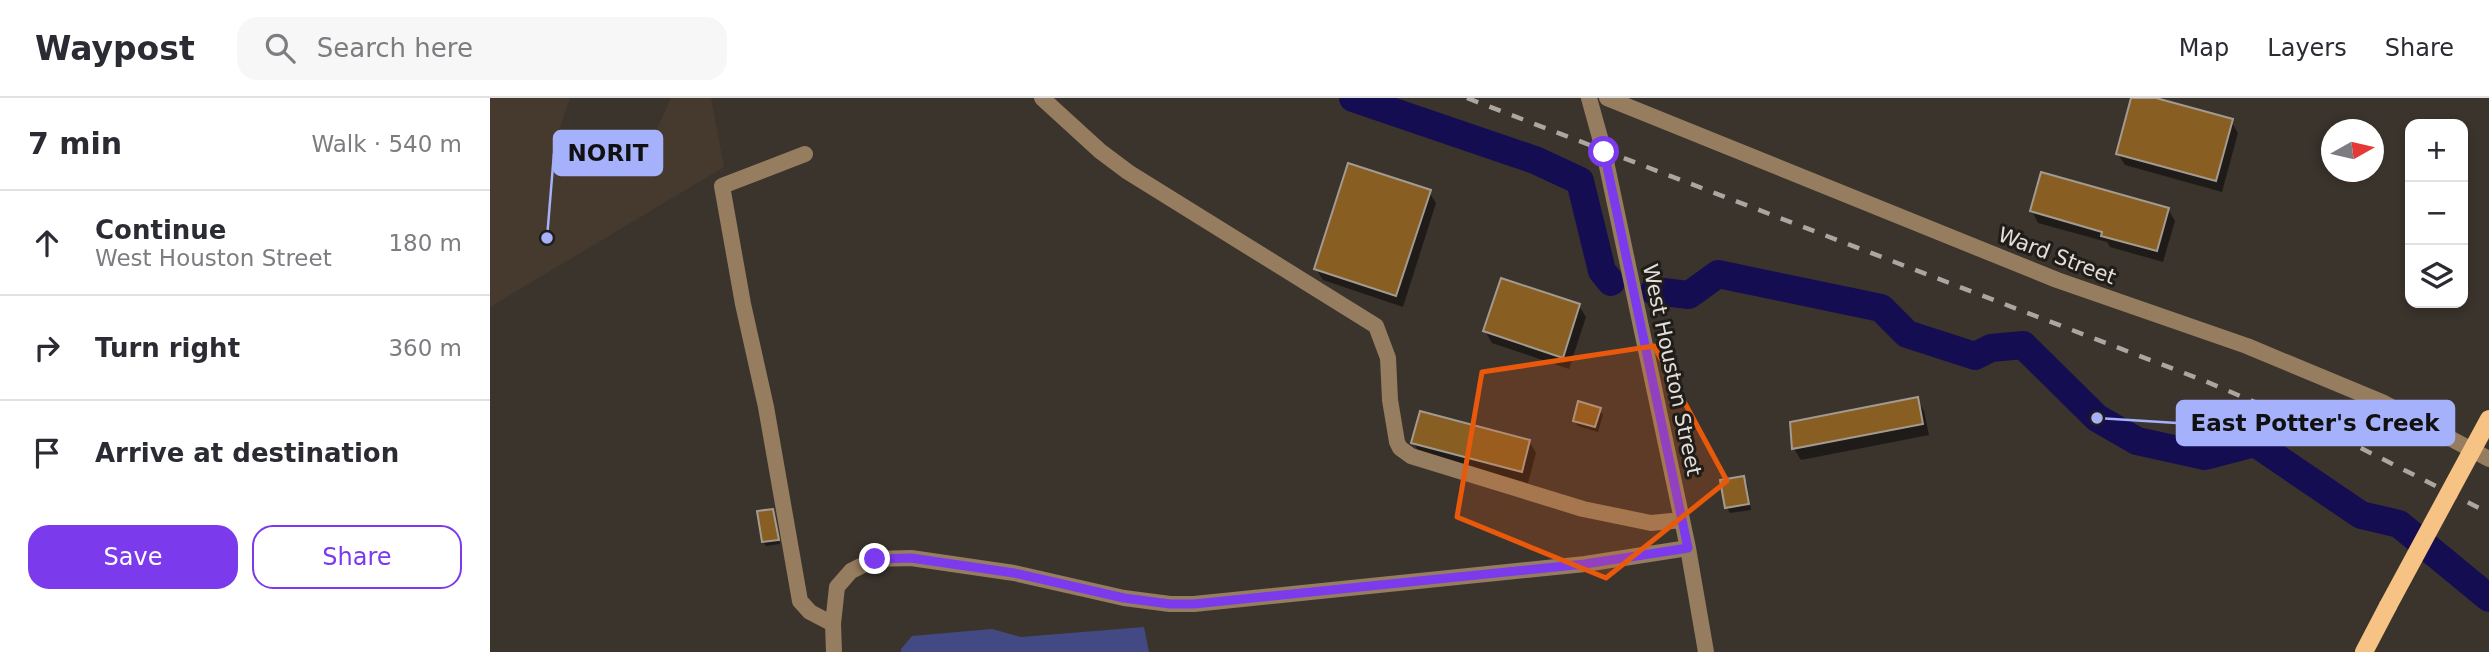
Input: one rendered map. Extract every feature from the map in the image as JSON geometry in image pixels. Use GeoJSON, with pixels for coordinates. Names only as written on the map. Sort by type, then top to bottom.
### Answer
{"type":"FeatureCollection","features":[{"type":"Feature","properties":{"kind":"main road"},"geometry":{"type":"LineString","coordinates":[[2364,652],[2489,419]]}},
{"type":"Feature","properties":{"kind":"street"},"geometry":{"type":"LineString","coordinates":[[1042,98],[1100,152],[1128,172],[1376,326],[1388,358],[1390,400],[1397,442],[1411,456],[1583,509],[1651,523],[1682,520]]}},
{"type":"Feature","properties":{"kind":"street","name":"West Houston Street"},"geometry":{"type":"LineString","coordinates":[[1589,98],[1604,152],[1688,548],[1706,652]]}},
{"type":"Feature","properties":{"kind":"street","name":"Ward Street"},"geometry":{"type":"LineString","coordinates":[[1607,98],[2057,280],[2247,346],[2384,403],[2489,459]]}},
{"type":"Feature","properties":{"kind":"street"},"geometry":{"type":"LineString","coordinates":[[805,154],[722,186],[743,304],[766,407],[800,601],[810,612],[833,624]]}},
{"type":"Feature","properties":{"kind":"street"},"geometry":{"type":"LineString","coordinates":[[834,652],[833,624],[837,587],[844,577],[861,564],[875,559],[893,558],[1014,573],[1124,598],[1194,604],[1585,564],[1688,548]]}},
{"type":"Feature","properties":{"kind":"highlighted area"},"geometry":{"type":"Polygon","coordinates":[[[1654,346],[1727,481],[1606,578],[1457,517],[1482,372],[1654,346]]]}},
{"type":"Feature","properties":{"kind":"shaded area"},"geometry":{"type":"Polygon","coordinates":[[[490,98],[570,98],[556,138],[638,170],[671,98],[711,98],[724,167],[490,307],[490,98]]]}},
{"type":"Feature","properties":{"kind":"shaded area"},"geometry":{"type":"Polygon","coordinates":[[[1144,627],[1149,652],[901,652],[912,636],[992,629],[1021,637],[1144,627]]]}},
{"type":"Feature","properties":{"kind":"building"},"geometry":{"type":"Polygon","coordinates":[[[2131,98],[2156,98],[2233,119],[2216,181],[2116,154],[2131,98]]]}},
{"type":"Feature","properties":{"kind":"building"},"geometry":{"type":"Polygon","coordinates":[[[1348,163],[1431,190],[1396,296],[1314,269],[1348,163]]]}},
{"type":"Feature","properties":{"kind":"building"},"geometry":{"type":"Polygon","coordinates":[[[2041,172],[2169,208],[2157,251],[2101,236],[2102,232],[2030,211],[2041,172]]]}},
{"type":"Feature","properties":{"kind":"building"},"geometry":{"type":"Polygon","coordinates":[[[1501,278],[1580,304],[1563,358],[1483,331],[1501,278]]]}},
{"type":"Feature","properties":{"kind":"building"},"geometry":{"type":"Polygon","coordinates":[[[1918,397],[1923,424],[1792,449],[1790,422],[1918,397]]]}},
{"type":"Feature","properties":{"kind":"building"},"geometry":{"type":"Polygon","coordinates":[[[1578,401],[1601,408],[1595,427],[1573,421],[1578,401]]]}},
{"type":"Feature","properties":{"kind":"building"},"geometry":{"type":"Polygon","coordinates":[[[1420,411],[1530,440],[1522,472],[1411,443],[1420,411]]]}},
{"type":"Feature","properties":{"kind":"building"},"geometry":{"type":"Polygon","coordinates":[[[1744,476],[1749,504],[1725,508],[1720,480],[1744,476]]]}},
{"type":"Feature","properties":{"kind":"building"},"geometry":{"type":"Polygon","coordinates":[[[773,509],[779,540],[762,542],[757,511],[773,509]]]}},
{"type":"Feature","properties":{"kind":"waterway"},"geometry":{"type":"LineString","coordinates":[[1353,98],[1535,160],[1580,181],[1602,271],[1611,282]]}},
{"type":"Feature","properties":{"kind":"waterway"},"geometry":{"type":"LineString","coordinates":[[1654,291],[1689,295],[1718,274],[1881,308],[1907,334],[1975,356],[1991,348],[2023,345],[2097,418],[2137,441],[2205,456],[2255,443],[2361,515],[2399,524],[2489,598]]}},
{"type":"Feature","properties":{"kind":"railway"},"geometry":{"type":"LineString","coordinates":[[1467,98],[2205,381],[2351,443],[2489,513]]}},
{"type":"Feature","properties":{"kind":"place","name":"NORIT"},"geometry":{"type":"Point","coordinates":[547,238]}},
{"type":"Feature","properties":{"kind":"place","name":"East Potter's Creek"},"geometry":{"type":"Point","coordinates":[2097,418]}},
{"type":"Feature","properties":{"kind":"route"},"geometry":{"type":"LineString","coordinates":[[875,559],[911,558],[1014,573],[1124,598],[1194,604],[1585,564],[1688,548],[1604,152]]}}]}
